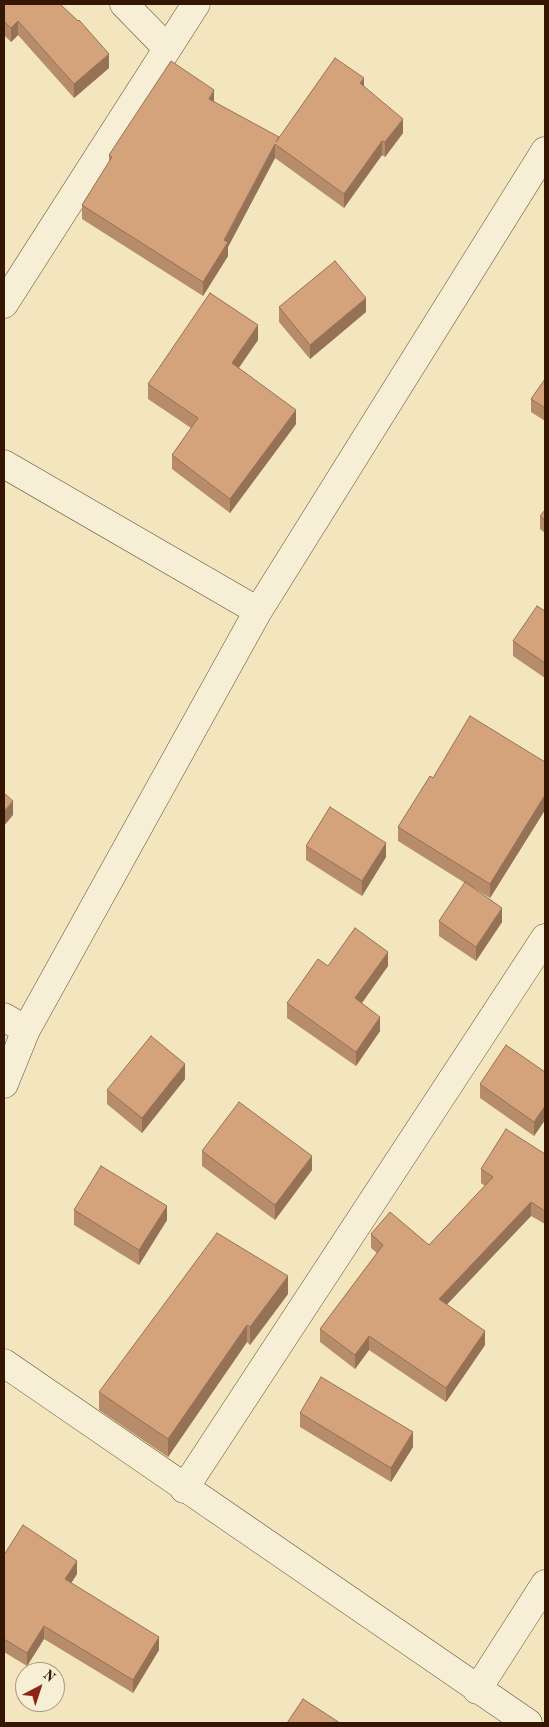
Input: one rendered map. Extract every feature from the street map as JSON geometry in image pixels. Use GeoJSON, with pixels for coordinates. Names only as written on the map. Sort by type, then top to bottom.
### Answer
{"type":"FeatureCollection","features":[{"type":"Feature","properties":{"kind":"street"},"geometry":{"type":"LineString","coordinates":[[124,4],[167,48]]}},
{"type":"Feature","properties":{"kind":"street"},"geometry":{"type":"LineString","coordinates":[[4,304],[196,4]]}},
{"type":"Feature","properties":{"kind":"street"},"geometry":{"type":"LineString","coordinates":[[4,1084],[15,1024],[258,611],[545,151]]}},
{"type":"Feature","properties":{"kind":"street"},"geometry":{"type":"LineString","coordinates":[[4,464],[258,611]]}},
{"type":"Feature","properties":{"kind":"street"},"geometry":{"type":"LineString","coordinates":[[184,1489],[545,938]]}},
{"type":"Feature","properties":{"kind":"street"},"geometry":{"type":"LineString","coordinates":[[4,1364],[477,1690],[528,1723]]}},
{"type":"Feature","properties":{"kind":"street"},"geometry":{"type":"LineString","coordinates":[[477,1690],[545,1584]]}},
{"type":"Feature","properties":{"kind":"building"},"geometry":{"type":"Polygon","coordinates":[[[4,4],[60,4],[79,20],[109,54],[74,84],[18,21],[11,28],[4,21],[4,4]]]}},
{"type":"Feature","properties":{"kind":"building"},"geometry":{"type":"Polygon","coordinates":[[[335,58],[364,78],[360,83],[403,119],[385,142],[382,141],[344,194],[275,144],[224,240],[228,242],[203,282],[82,205],[112,157],[109,155],[171,61],[214,90],[209,99],[279,137],[276,142],[335,58]]]}},
{"type":"Feature","properties":{"kind":"building"},"geometry":{"type":"Polygon","coordinates":[[[335,261],[366,298],[310,345],[279,307],[335,261]]]}},
{"type":"Feature","properties":{"kind":"building"},"geometry":{"type":"Polygon","coordinates":[[[210,293],[258,325],[232,363],[296,410],[230,499],[172,455],[198,418],[148,384],[210,293]]]}},
{"type":"Feature","properties":{"kind":"building"},"geometry":{"type":"Polygon","coordinates":[[[545,379],[545,408],[531,399],[545,379]]]}},
{"type":"Feature","properties":{"kind":"building"},"geometry":{"type":"Polygon","coordinates":[[[545,510],[545,520],[540,516],[545,510]]]}},
{"type":"Feature","properties":{"kind":"building"},"geometry":{"type":"Polygon","coordinates":[[[537,606],[545,611],[545,663],[513,641],[537,606]]]}},
{"type":"Feature","properties":{"kind":"building"},"geometry":{"type":"Polygon","coordinates":[[[470,716],[545,762],[545,795],[490,884],[398,827],[430,776],[433,778],[470,716]]]}},
{"type":"Feature","properties":{"kind":"building"},"geometry":{"type":"Polygon","coordinates":[[[4,793],[13,801],[4,811],[4,793]]]}},
{"type":"Feature","properties":{"kind":"building"},"geometry":{"type":"Polygon","coordinates":[[[330,807],[386,843],[362,881],[306,846],[330,807]]]}},
{"type":"Feature","properties":{"kind":"building"},"geometry":{"type":"Polygon","coordinates":[[[465,882],[502,908],[476,947],[439,921],[465,882]]]}},
{"type":"Feature","properties":{"kind":"building"},"geometry":{"type":"Polygon","coordinates":[[[355,928],[388,952],[355,998],[380,1017],[356,1052],[287,1003],[318,959],[328,966],[355,928]]]}},
{"type":"Feature","properties":{"kind":"building"},"geometry":{"type":"Polygon","coordinates":[[[151,1036],[185,1064],[142,1118],[107,1090],[151,1036]]]}},
{"type":"Feature","properties":{"kind":"building"},"geometry":{"type":"Polygon","coordinates":[[[506,1045],[545,1072],[545,1106],[534,1122],[480,1084],[506,1045]]]}},
{"type":"Feature","properties":{"kind":"building"},"geometry":{"type":"Polygon","coordinates":[[[239,1102],[312,1156],[275,1205],[202,1151],[239,1102]]]}},
{"type":"Feature","properties":{"kind":"building"},"geometry":{"type":"Polygon","coordinates":[[[506,1129],[545,1154],[545,1211],[531,1202],[439,1299],[485,1331],[446,1388],[369,1336],[355,1355],[320,1329],[383,1245],[371,1234],[390,1212],[429,1245],[493,1177],[481,1169],[506,1129]]]}},
{"type":"Feature","properties":{"kind":"building"},"geometry":{"type":"Polygon","coordinates":[[[101,1166],[167,1206],[139,1250],[74,1210],[101,1166]]]}},
{"type":"Feature","properties":{"kind":"building"},"geometry":{"type":"Polygon","coordinates":[[[217,1233],[288,1276],[250,1327],[247,1325],[168,1439],[99,1392],[217,1233]]]}},
{"type":"Feature","properties":{"kind":"building"},"geometry":{"type":"Polygon","coordinates":[[[321,1377],[413,1432],[391,1468],[300,1413],[321,1377]]]}},
{"type":"Feature","properties":{"kind":"building"},"geometry":{"type":"Polygon","coordinates":[[[23,1525],[77,1561],[65,1579],[159,1637],[133,1680],[44,1626],[27,1653],[4,1639],[4,1555],[23,1525]]]}},
{"type":"Feature","properties":{"kind":"building"},"geometry":{"type":"Polygon","coordinates":[[[303,1699],[340,1723],[287,1723],[303,1699]]]}}]}
